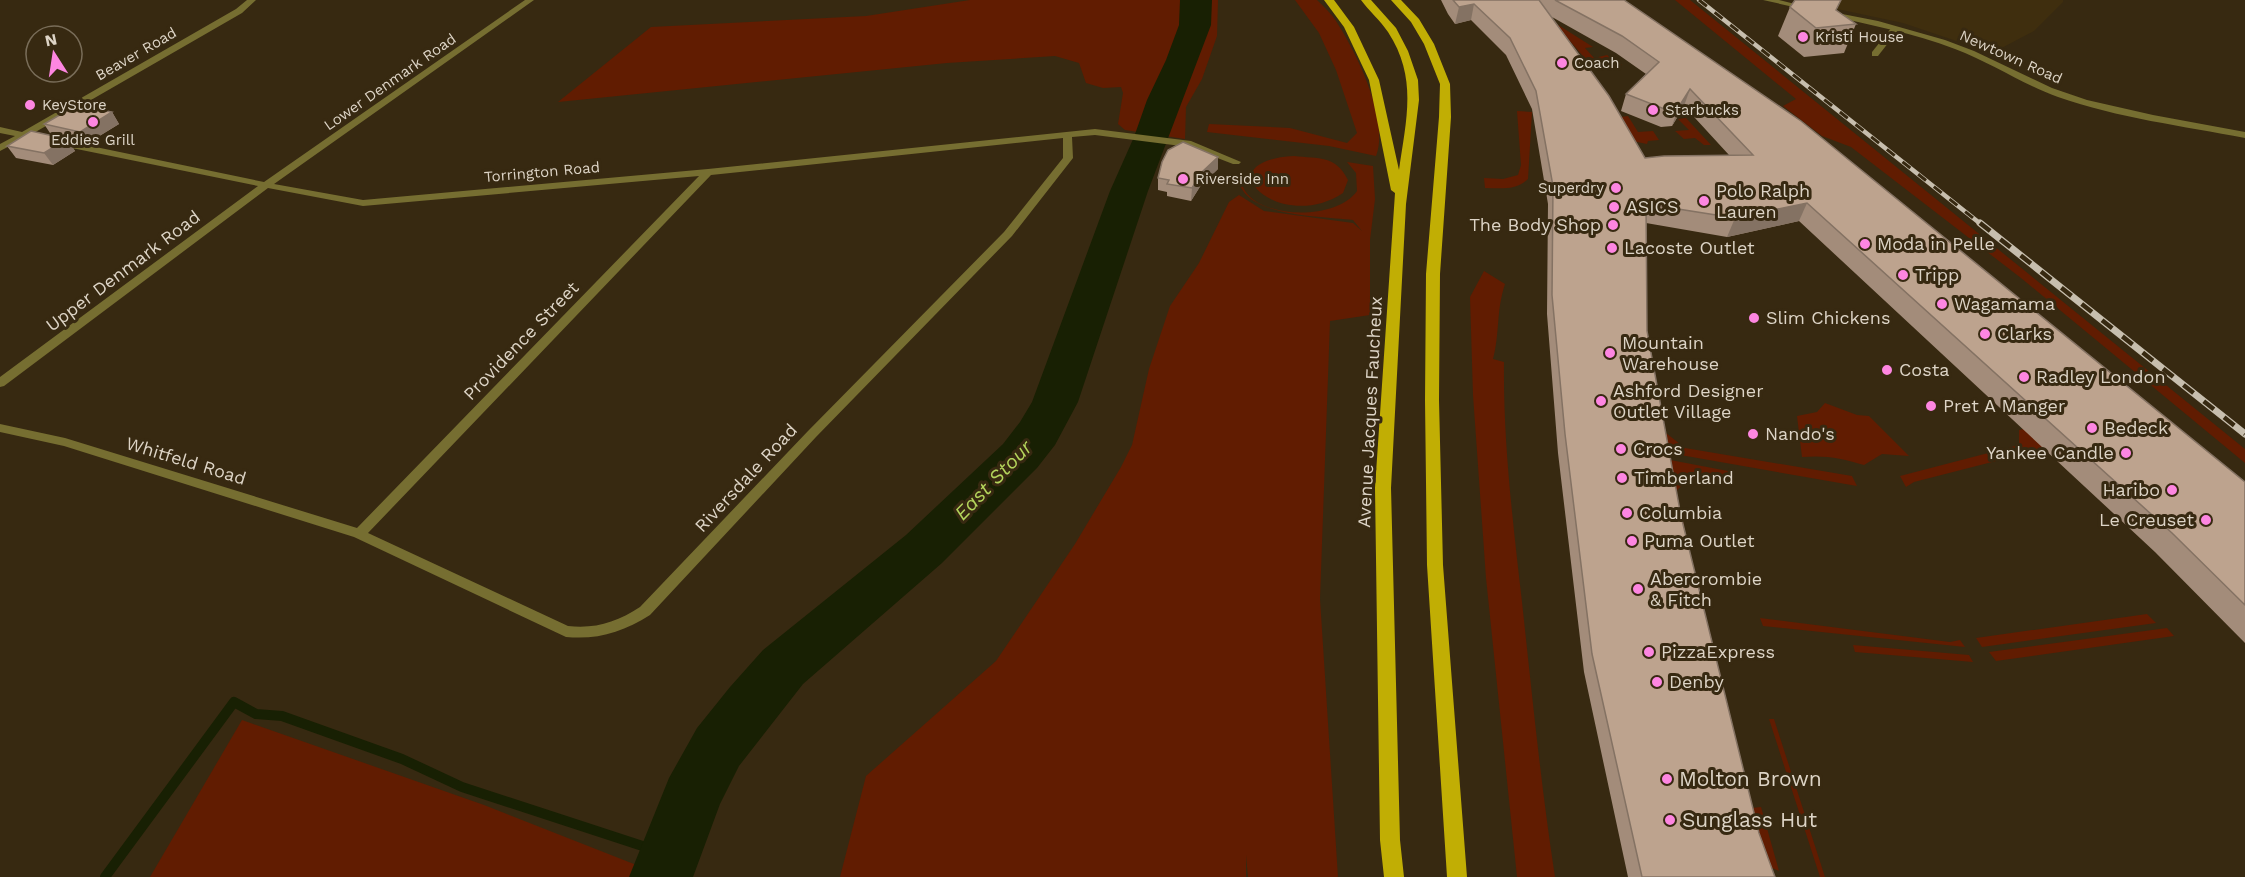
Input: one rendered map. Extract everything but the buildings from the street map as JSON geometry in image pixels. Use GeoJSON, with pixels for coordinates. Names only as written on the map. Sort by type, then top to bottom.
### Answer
{"type":"FeatureCollection","features":[{"type":"Feature","properties":{"kind":"main road"},"geometry":{"type":"LineString","coordinates":[[1329,0],[1349,27],[1374,80],[1400,204]]}},
{"type":"Feature","properties":{"kind":"main road","name":"Avenue Jacques Faucheux"},"geometry":{"type":"LineString","coordinates":[[1366,0],[1392,30],[1410,64],[1414,100],[1400,204],[1383,488],[1390,840],[1394,877]]}},
{"type":"Feature","properties":{"kind":"main road"},"geometry":{"type":"LineString","coordinates":[[1396,0],[1414,21],[1429,44],[1445,84],[1445,117],[1433,274],[1432,412],[1435,565],[1457,877]]}},
{"type":"Feature","properties":{"kind":"street","name":"Beaver Road"},"geometry":{"type":"LineString","coordinates":[[0,148],[239,11],[252,0]]}},
{"type":"Feature","properties":{"kind":"street","name":"Lower Denmark Road"},"geometry":{"type":"LineString","coordinates":[[266,185],[530,0]]}},
{"type":"Feature","properties":{"kind":"street"},"geometry":{"type":"LineString","coordinates":[[1767,0],[1811,9]]}},
{"type":"Feature","properties":{"kind":"street","name":"Newtown Road"},"geometry":{"type":"LineString","coordinates":[[1822,11],[1894,28],[1957,47],[2037,84],[2082,101],[2144,116],[2245,135]]}},
{"type":"Feature","properties":{"kind":"street"},"geometry":{"type":"LineString","coordinates":[[1875,54],[1894,28]]}},
{"type":"Feature","properties":{"kind":"street","name":"Torrington Road"},"geometry":{"type":"LineString","coordinates":[[0,130],[266,185],[363,202],[708,172],[1095,132],[1191,144],[1236,162]]}},
{"type":"Feature","properties":{"kind":"street","name":"Riversdale Road"},"geometry":{"type":"LineString","coordinates":[[359,534],[566,631],[586,634],[608,632],[628,623],[645,611],[812,434],[1008,234],[1068,158],[1067,134]]}},
{"type":"Feature","properties":{"kind":"street","name":"Providence Street"},"geometry":{"type":"LineString","coordinates":[[359,534],[708,172]]}},
{"type":"Feature","properties":{"kind":"street","name":"Upper Denmark Road"},"geometry":{"type":"LineString","coordinates":[[0,383],[266,185]]}},
{"type":"Feature","properties":{"kind":"street","name":"Whitfeld Road"},"geometry":{"type":"LineString","coordinates":[[0,428],[65,442],[359,534]]}},
{"type":"Feature","properties":{"kind":"shaded area"},"geometry":{"type":"Polygon","coordinates":[[[970,0],[1218,0],[1217,36],[1202,79],[1186,107],[1185,139],[1125,130],[1118,124],[1123,93],[1121,87],[1103,88],[1086,83],[1079,63],[1055,56],[947,63],[558,102],[651,27],[866,16],[970,0]]]}},
{"type":"Feature","properties":{"kind":"shaded area"},"geometry":{"type":"Polygon","coordinates":[[[1295,0],[1317,0],[1334,18],[1353,50],[1375,106],[1379,141],[1376,156],[1329,146],[1207,132],[1209,124],[1290,128],[1347,143],[1357,133],[1336,70],[1319,33],[1295,0]]]}},
{"type":"Feature","properties":{"kind":"shaded area"},"geometry":{"type":"Polygon","coordinates":[[[1675,0],[1690,0],[2245,449],[2245,463],[2021,278],[1851,147],[1822,136],[1783,106],[1796,99],[1675,0]]]}},
{"type":"Feature","properties":{"kind":"shaded area"},"geometry":{"type":"Polygon","coordinates":[[[1795,0],[2063,0],[2063,2],[2034,31],[1992,53],[1903,23],[1795,0]]]}},
{"type":"Feature","properties":{"kind":"shaded area"},"geometry":{"type":"Polygon","coordinates":[[[1555,23],[1593,47],[1585,48],[1594,58],[1607,55],[1622,65],[1616,66],[1611,61],[1596,63],[1602,70],[1595,70],[1570,41],[1550,25],[1555,23]]]}},
{"type":"Feature","properties":{"kind":"shaded area"},"geometry":{"type":"Polygon","coordinates":[[[1517,111],[1532,112],[1528,179],[1513,187],[1485,188],[1484,178],[1503,179],[1518,175],[1521,165],[1517,111]]]}},
{"type":"Feature","properties":{"kind":"shaded area"},"geometry":{"type":"Polygon","coordinates":[[[1628,116],[1638,132],[1653,131],[1659,140],[1648,141],[1647,144],[1632,141],[1621,117],[1628,116]]]}},
{"type":"Feature","properties":{"kind":"shaded area"},"geometry":{"type":"Polygon","coordinates":[[[1686,118],[1711,145],[1704,145],[1695,138],[1684,139],[1675,131],[1689,130],[1678,119],[1686,118]]]}},
{"type":"Feature","properties":{"kind":"shaded area"},"geometry":{"type":"Polygon","coordinates":[[[1294,156],[1319,158],[1338,166],[1348,180],[1343,193],[1319,204],[1296,206],[1275,201],[1260,192],[1252,181],[1254,170],[1267,161],[1294,156]]]}},
{"type":"Feature","properties":{"kind":"shaded area"},"geometry":{"type":"Polygon","coordinates":[[[1347,162],[1373,166],[1375,199],[1370,240],[1370,315],[1330,321],[1320,599],[1338,877],[1248,877],[1246,855],[1246,877],[840,877],[866,776],[996,661],[1075,544],[1121,467],[1132,445],[1149,369],[1170,306],[1199,263],[1229,202],[1239,195],[1264,211],[1353,223],[1362,231],[1353,220],[1304,215],[1268,208],[1253,200],[1243,190],[1238,177],[1241,176],[1245,190],[1255,201],[1271,208],[1290,212],[1309,212],[1329,209],[1345,202],[1357,191],[1356,173],[1347,162]]]}},
{"type":"Feature","properties":{"kind":"shaded area"},"geometry":{"type":"Polygon","coordinates":[[[1484,271],[1505,284],[1500,303],[1493,359],[1504,362],[1505,422],[1512,512],[1541,774],[1555,877],[1517,877],[1486,578],[1473,395],[1470,297],[1484,271]]]}},
{"type":"Feature","properties":{"kind":"shaded area"},"geometry":{"type":"Polygon","coordinates":[[[1825,403],[1857,415],[1869,416],[1909,456],[1882,454],[1864,465],[1818,456],[1802,457],[1797,416],[1817,412],[1825,403]]]}},
{"type":"Feature","properties":{"kind":"shaded area"},"geometry":{"type":"Polygon","coordinates":[[[2032,427],[2054,446],[1914,482],[1906,487],[1900,476],[2019,445],[2019,430],[2032,427]]]}},
{"type":"Feature","properties":{"kind":"shaded area"},"geometry":{"type":"Polygon","coordinates":[[[1651,431],[1666,433],[1685,448],[1852,476],[1857,486],[1652,450],[1651,431]]]}},
{"type":"Feature","properties":{"kind":"shaded area"},"geometry":{"type":"Polygon","coordinates":[[[1665,459],[1728,471],[1731,475],[1693,480],[1676,492],[1684,526],[1666,519],[1665,459]]]}},
{"type":"Feature","properties":{"kind":"shaded area"},"geometry":{"type":"Polygon","coordinates":[[[2147,614],[2156,623],[1982,647],[1976,638],[2147,614]]]}},
{"type":"Feature","properties":{"kind":"shaded area"},"geometry":{"type":"Polygon","coordinates":[[[1760,618],[1950,642],[1960,640],[1965,647],[1763,626],[1760,618]]]}},
{"type":"Feature","properties":{"kind":"shaded area"},"geometry":{"type":"Polygon","coordinates":[[[2167,628],[2174,636],[1996,661],[1989,652],[2167,628]]]}},
{"type":"Feature","properties":{"kind":"shaded area"},"geometry":{"type":"Polygon","coordinates":[[[1853,645],[1969,655],[1973,662],[1855,652],[1853,645]]]}},
{"type":"Feature","properties":{"kind":"shaded area"},"geometry":{"type":"Polygon","coordinates":[[[1769,719],[1774,719],[1825,877],[1820,877],[1769,719]]]}},
{"type":"Feature","properties":{"kind":"shaded area"},"geometry":{"type":"Polygon","coordinates":[[[242,720],[484,805],[644,868],[641,877],[150,877],[242,720]]]}},
{"type":"Feature","properties":{"kind":"shaded area"},"geometry":{"type":"Polygon","coordinates":[[[1761,807],[1779,871],[1756,861],[1743,809],[1761,807]]]}},
{"type":"Feature","properties":{"kind":"waterway","name":"East Stour"},"geometry":{"type":"LineString","coordinates":[[661,877],[691,798],[718,747],[783,667],[924,549],[1020,456],[1038,433],[1055,402],[1129,191],[1152,137],[1164,100],[1183,60],[1195,25],[1196,0]]}},
{"type":"Feature","properties":{"kind":"waterway"},"geometry":{"type":"LineString","coordinates":[[105,877],[234,702],[256,714],[282,716],[402,759],[462,787],[670,855]]}},
{"type":"Feature","properties":{"kind":"railway"},"geometry":{"type":"LineString","coordinates":[[1699,0],[1982,225]]}},
{"type":"Feature","properties":{"kind":"railway"},"geometry":{"type":"LineString","coordinates":[[1980,223],[2245,434]]}},
{"type":"Feature","properties":{"kind":"place","name":"Kristi House"},"geometry":{"type":"Point","coordinates":[1803,37]}},
{"type":"Feature","properties":{"kind":"place","name":"Coach"},"geometry":{"type":"Point","coordinates":[1562,63]}},
{"type":"Feature","properties":{"kind":"place","name":"KeyStore"},"geometry":{"type":"Point","coordinates":[30,105]}},
{"type":"Feature","properties":{"kind":"place","name":"Starbucks"},"geometry":{"type":"Point","coordinates":[1653,110]}},
{"type":"Feature","properties":{"kind":"place","name":"Eddies Grill"},"geometry":{"type":"Point","coordinates":[93,122]}},
{"type":"Feature","properties":{"kind":"place","name":"Riverside Inn"},"geometry":{"type":"Point","coordinates":[1183,179]}},
{"type":"Feature","properties":{"kind":"place","name":"Superdry"},"geometry":{"type":"Point","coordinates":[1616,188]}},
{"type":"Feature","properties":{"kind":"place","name":"Polo Ralph Lauren"},"geometry":{"type":"Point","coordinates":[1704,201]}},
{"type":"Feature","properties":{"kind":"place","name":"ASICS"},"geometry":{"type":"Point","coordinates":[1614,207]}},
{"type":"Feature","properties":{"kind":"place","name":"The Body Shop"},"geometry":{"type":"Point","coordinates":[1613,225]}},
{"type":"Feature","properties":{"kind":"place","name":"Moda in Pelle"},"geometry":{"type":"Point","coordinates":[1865,244]}},
{"type":"Feature","properties":{"kind":"place","name":"Lacoste Outlet"},"geometry":{"type":"Point","coordinates":[1612,248]}},
{"type":"Feature","properties":{"kind":"place","name":"Tripp"},"geometry":{"type":"Point","coordinates":[1903,275]}},
{"type":"Feature","properties":{"kind":"place","name":"Wagamama"},"geometry":{"type":"Point","coordinates":[1942,304]}},
{"type":"Feature","properties":{"kind":"place","name":"Slim Chickens"},"geometry":{"type":"Point","coordinates":[1754,318]}},
{"type":"Feature","properties":{"kind":"place","name":"Clarks"},"geometry":{"type":"Point","coordinates":[1985,334]}},
{"type":"Feature","properties":{"kind":"place","name":"Mountain Warehouse"},"geometry":{"type":"Point","coordinates":[1610,353]}},
{"type":"Feature","properties":{"kind":"place","name":"Costa"},"geometry":{"type":"Point","coordinates":[1887,370]}},
{"type":"Feature","properties":{"kind":"place","name":"Radley London"},"geometry":{"type":"Point","coordinates":[2024,377]}},
{"type":"Feature","properties":{"kind":"place","name":"Ashford Designer Outlet Village"},"geometry":{"type":"Point","coordinates":[1601,401]}},
{"type":"Feature","properties":{"kind":"place","name":"Pret A Manger"},"geometry":{"type":"Point","coordinates":[1931,406]}},
{"type":"Feature","properties":{"kind":"place","name":"Bedeck"},"geometry":{"type":"Point","coordinates":[2092,428]}},
{"type":"Feature","properties":{"kind":"place","name":"Nando's"},"geometry":{"type":"Point","coordinates":[1753,434]}},
{"type":"Feature","properties":{"kind":"place","name":"Crocs"},"geometry":{"type":"Point","coordinates":[1621,449]}},
{"type":"Feature","properties":{"kind":"place","name":"Yankee Candle"},"geometry":{"type":"Point","coordinates":[2126,453]}},
{"type":"Feature","properties":{"kind":"place","name":"Timberland"},"geometry":{"type":"Point","coordinates":[1622,478]}},
{"type":"Feature","properties":{"kind":"place","name":"Haribo"},"geometry":{"type":"Point","coordinates":[2172,490]}},
{"type":"Feature","properties":{"kind":"place","name":"Columbia"},"geometry":{"type":"Point","coordinates":[1627,513]}},
{"type":"Feature","properties":{"kind":"place","name":"Le Creuset"},"geometry":{"type":"Point","coordinates":[2206,520]}},
{"type":"Feature","properties":{"kind":"place","name":"Puma Outlet"},"geometry":{"type":"Point","coordinates":[1632,541]}},
{"type":"Feature","properties":{"kind":"place","name":"Abercrombie & Fitch"},"geometry":{"type":"Point","coordinates":[1638,589]}},
{"type":"Feature","properties":{"kind":"place","name":"PizzaExpress"},"geometry":{"type":"Point","coordinates":[1649,652]}},
{"type":"Feature","properties":{"kind":"place","name":"Denby"},"geometry":{"type":"Point","coordinates":[1657,682]}},
{"type":"Feature","properties":{"kind":"place","name":"Molton Brown"},"geometry":{"type":"Point","coordinates":[1667,779]}},
{"type":"Feature","properties":{"kind":"place","name":"Sunglass Hut"},"geometry":{"type":"Point","coordinates":[1670,820]}}]}
